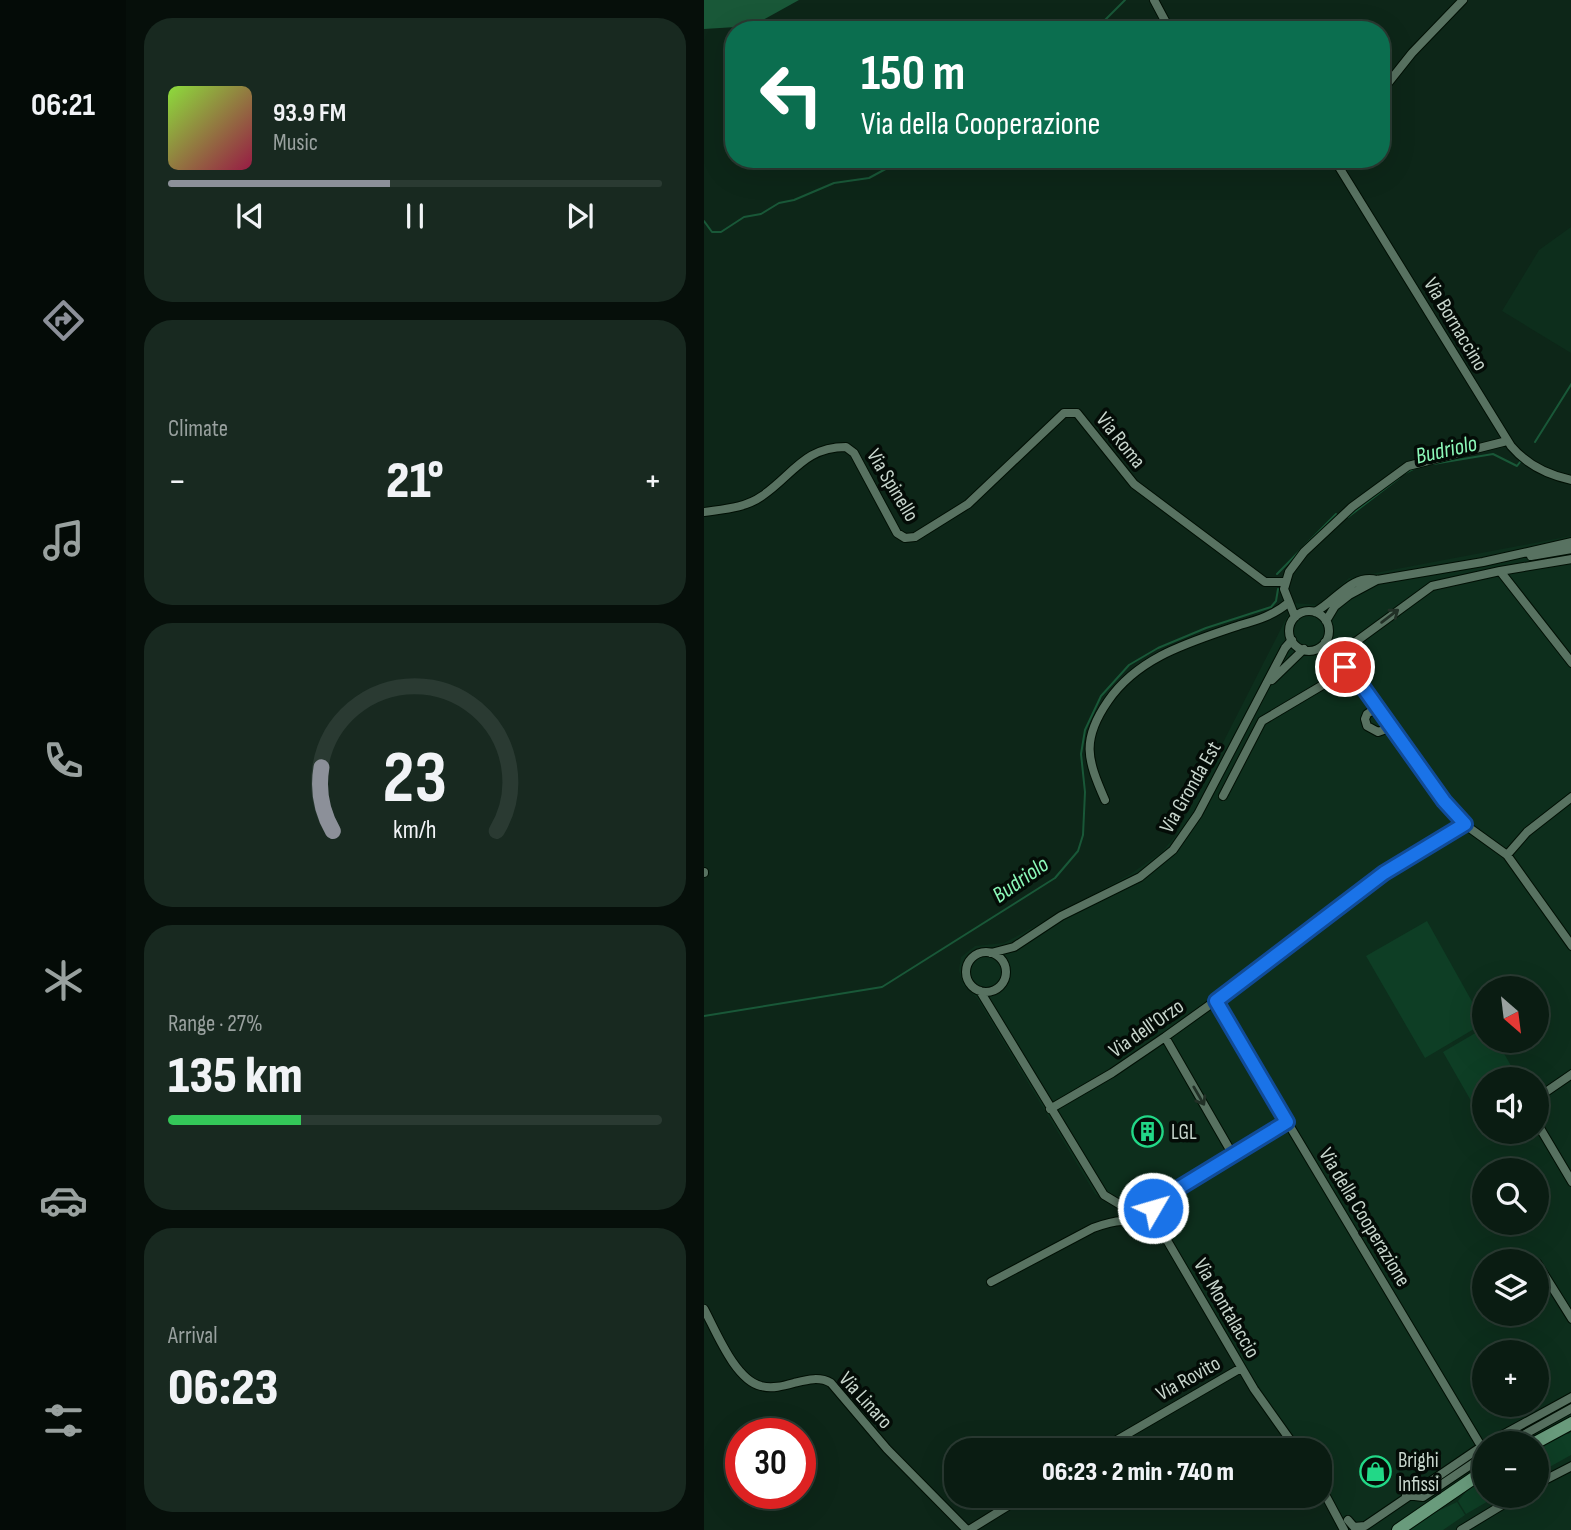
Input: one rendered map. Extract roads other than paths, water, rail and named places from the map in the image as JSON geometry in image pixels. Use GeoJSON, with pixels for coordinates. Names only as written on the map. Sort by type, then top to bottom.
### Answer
{"type":"FeatureCollection","features":[{"type":"Feature","properties":{"kind":"main road"},"geometry":{"type":"LineString","coordinates":[[1549,1435],[1571,1423]]}},
{"type":"Feature","properties":{"kind":"main road"},"geometry":{"type":"LineString","coordinates":[[1398,1530],[1472,1479]]}},
{"type":"Feature","properties":{"kind":"street"},"geometry":{"type":"LineString","coordinates":[[1154,0],[1165,21]]}},
{"type":"Feature","properties":{"kind":"street"},"geometry":{"type":"LineString","coordinates":[[1390,81],[1412,53],[1464,0]]}},
{"type":"Feature","properties":{"kind":"street","name":"Via Bornaccino"},"geometry":{"type":"LineString","coordinates":[[1340,168],[1507,441],[1530,464],[1571,481]]}},
{"type":"Feature","properties":{"kind":"street","name":"Via Roma"},"geometry":{"type":"LineString","coordinates":[[943,522],[968,504],[1064,414],[1073,412],[1077,413],[1134,484],[1265,582],[1284,582]]}},
{"type":"Feature","properties":{"kind":"street"},"geometry":{"type":"LineString","coordinates":[[1292,640],[1304,649],[1321,645],[1329,632],[1326,621],[1315,612],[1304,611],[1295,617],[1288,603],[1284,582],[1304,552],[1352,507],[1408,466],[1507,441]]}},
{"type":"Feature","properties":{"kind":"street","name":"Via Spinello"},"geometry":{"type":"LineString","coordinates":[[704,512],[747,505],[761,497],[808,456],[846,447],[854,453],[897,533],[905,538],[915,537],[943,522]]}},
{"type":"Feature","properties":{"kind":"street"},"geometry":{"type":"LineString","coordinates":[[1483,562],[1571,542]]}},
{"type":"Feature","properties":{"kind":"street"},"geometry":{"type":"LineString","coordinates":[[1315,612],[1364,579],[1377,580],[1571,549]]}},
{"type":"Feature","properties":{"kind":"street"},"geometry":{"type":"LineString","coordinates":[[1337,659],[1354,643],[1432,586],[1571,559]]}},
{"type":"Feature","properties":{"kind":"street"},"geometry":{"type":"LineString","coordinates":[[1500,571],[1571,663]]}},
{"type":"Feature","properties":{"kind":"street"},"geometry":{"type":"LineString","coordinates":[[1326,621],[1335,606],[1377,580]]}},
{"type":"Feature","properties":{"kind":"street"},"geometry":{"type":"LineString","coordinates":[[1105,800],[1089,757],[1089,738],[1099,714],[1115,691],[1130,675],[1151,660],[1193,641],[1270,615],[1288,603]]}},
{"type":"Feature","properties":{"kind":"street","name":"Via Gronda Est"},"geometry":{"type":"LineString","coordinates":[[1149,1208],[1119,1203],[1104,1195],[980,991],[969,982],[967,969],[973,957],[1014,947],[1061,916],[1140,877],[1173,850],[1198,814],[1292,640],[1290,628],[1295,617]]}},
{"type":"Feature","properties":{"kind":"street"},"geometry":{"type":"LineString","coordinates":[[1321,645],[1348,670],[1378,707],[1444,801],[1465,824],[1507,855],[1570,941]]}},
{"type":"Feature","properties":{"kind":"street","name":"Via Gronda Est"},"geometry":{"type":"LineString","coordinates":[[1265,687],[1304,649]]}},
{"type":"Feature","properties":{"kind":"street"},"geometry":{"type":"LineString","coordinates":[[1223,796],[1262,722],[1348,670]]}},
{"type":"Feature","properties":{"kind":"street"},"geometry":{"type":"LineString","coordinates":[[1378,707],[1367,714],[1367,726],[1378,732],[1392,727]]}},
{"type":"Feature","properties":{"kind":"street"},"geometry":{"type":"LineString","coordinates":[[1507,855],[1526,832],[1571,797]]}},
{"type":"Feature","properties":{"kind":"street","name":"Via dell'Orzo"},"geometry":{"type":"LineString","coordinates":[[1050,1110],[1112,1073],[1216,1001],[1384,873],[1465,824]]}},
{"type":"Feature","properties":{"kind":"street","name":"Via Gronda Est"},"geometry":{"type":"LineString","coordinates":[[992,1012],[995,989],[1006,975],[1003,963],[1014,947]]}},
{"type":"Feature","properties":{"kind":"street"},"geometry":{"type":"LineString","coordinates":[[992,953],[1003,963]]}},
{"type":"Feature","properties":{"kind":"street"},"geometry":{"type":"LineString","coordinates":[[980,991],[995,989]]}},
{"type":"Feature","properties":{"kind":"street","name":"Via della Cooperazione"},"geometry":{"type":"LineString","coordinates":[[1216,1001],[1473,1431]]}},
{"type":"Feature","properties":{"kind":"street"},"geometry":{"type":"LineString","coordinates":[[1165,1037],[1232,1156]]}},
{"type":"Feature","properties":{"kind":"street"},"geometry":{"type":"LineString","coordinates":[[1549,1090],[1571,1074]]}},
{"type":"Feature","properties":{"kind":"street"},"geometry":{"type":"LineString","coordinates":[[1161,1230],[1149,1208],[1287,1122]]}},
{"type":"Feature","properties":{"kind":"street"},"geometry":{"type":"LineString","coordinates":[[1549,1144],[1571,1182]]}},
{"type":"Feature","properties":{"kind":"street"},"geometry":{"type":"LineString","coordinates":[[991,1282],[1093,1228],[1108,1223],[1136,1221],[1161,1230]]}},
{"type":"Feature","properties":{"kind":"street","name":"Via Montalaccio"},"geometry":{"type":"LineString","coordinates":[[1161,1230],[1241,1368],[1289,1438]]}},
{"type":"Feature","properties":{"kind":"street"},"geometry":{"type":"LineString","coordinates":[[1549,1282],[1571,1319]]}},
{"type":"Feature","properties":{"kind":"street","name":"Via Linaro"},"geometry":{"type":"LineString","coordinates":[[704,1308],[735,1365],[751,1382],[771,1387],[812,1379],[824,1379],[831,1383],[887,1449],[968,1530],[1004,1508]]}},
{"type":"Feature","properties":{"kind":"street","name":"Via Rovito"},"geometry":{"type":"LineString","coordinates":[[1119,1438],[1241,1368]]}},
{"type":"Feature","properties":{"kind":"street"},"geometry":{"type":"LineString","coordinates":[[1510,1431],[1571,1396]]}},
{"type":"Feature","properties":{"kind":"street"},"geometry":{"type":"LineString","coordinates":[[1553,1407],[1558,1415]]}},
{"type":"Feature","properties":{"kind":"street"},"geometry":{"type":"LineString","coordinates":[[1530,1431],[1571,1408]]}},
{"type":"Feature","properties":{"kind":"street"},"geometry":{"type":"LineString","coordinates":[[1348,1520],[1350,1525],[1358,1528],[1406,1495],[1472,1456]]}},
{"type":"Feature","properties":{"kind":"street"},"geometry":{"type":"LineString","coordinates":[[1406,1495],[1423,1497],[1472,1460]]}},
{"type":"Feature","properties":{"kind":"street"},"geometry":{"type":"LineString","coordinates":[[1549,1478],[1571,1466]]}},
{"type":"Feature","properties":{"kind":"street"},"geometry":{"type":"LineString","coordinates":[[1446,1470],[1451,1478]]}},
{"type":"Feature","properties":{"kind":"street"},"geometry":{"type":"LineString","coordinates":[[1332,1508],[1344,1530]]}},
{"type":"Feature","properties":{"kind":"street"},"geometry":{"type":"LineString","coordinates":[[1461,1530],[1497,1508]]}},
{"type":"Feature","properties":{"kind":"waterway"},"geometry":{"type":"LineString","coordinates":[[1104,21],[1125,0]]}},
{"type":"Feature","properties":{"kind":"waterway"},"geometry":{"type":"LineString","coordinates":[[704,221],[712,232],[721,232],[744,217],[761,214],[779,203],[794,200],[834,183],[869,178],[887,168]]}},
{"type":"Feature","properties":{"kind":"waterway","name":"Budriolo"},"geometry":{"type":"LineString","coordinates":[[1535,442],[1572,383]]}},
{"type":"Feature","properties":{"kind":"waterway","name":"Budriolo"},"geometry":{"type":"LineString","coordinates":[[1433,464],[1493,454],[1517,466],[1520,462]]}},
{"type":"Feature","properties":{"kind":"waterway","name":"Budriolo"},"geometry":{"type":"LineString","coordinates":[[1403,474],[1417,467]]}},
{"type":"Feature","properties":{"kind":"waterway","name":"Budriolo"},"geometry":{"type":"LineString","coordinates":[[1348,517],[1399,478]]}},
{"type":"Feature","properties":{"kind":"waterway","name":"Budriolo"},"geometry":{"type":"LineString","coordinates":[[1277,574],[1336,514]]}},
{"type":"Feature","properties":{"kind":"waterway","name":"Budriolo"},"geometry":{"type":"LineString","coordinates":[[704,1016],[882,987],[1055,878],[1078,851],[1083,835],[1085,792],[1081,754],[1085,730],[1101,696],[1129,665],[1158,648],[1206,628],[1271,607],[1276,601],[1278,589]]}},
{"type":"Feature","properties":{"kind":"place","name":"LGL"},"geometry":{"type":"Point","coordinates":[1148,1132]}},
{"type":"Feature","properties":{"kind":"place","name":"Brighi Infissi"},"geometry":{"type":"Point","coordinates":[1375,1472]}}]}
